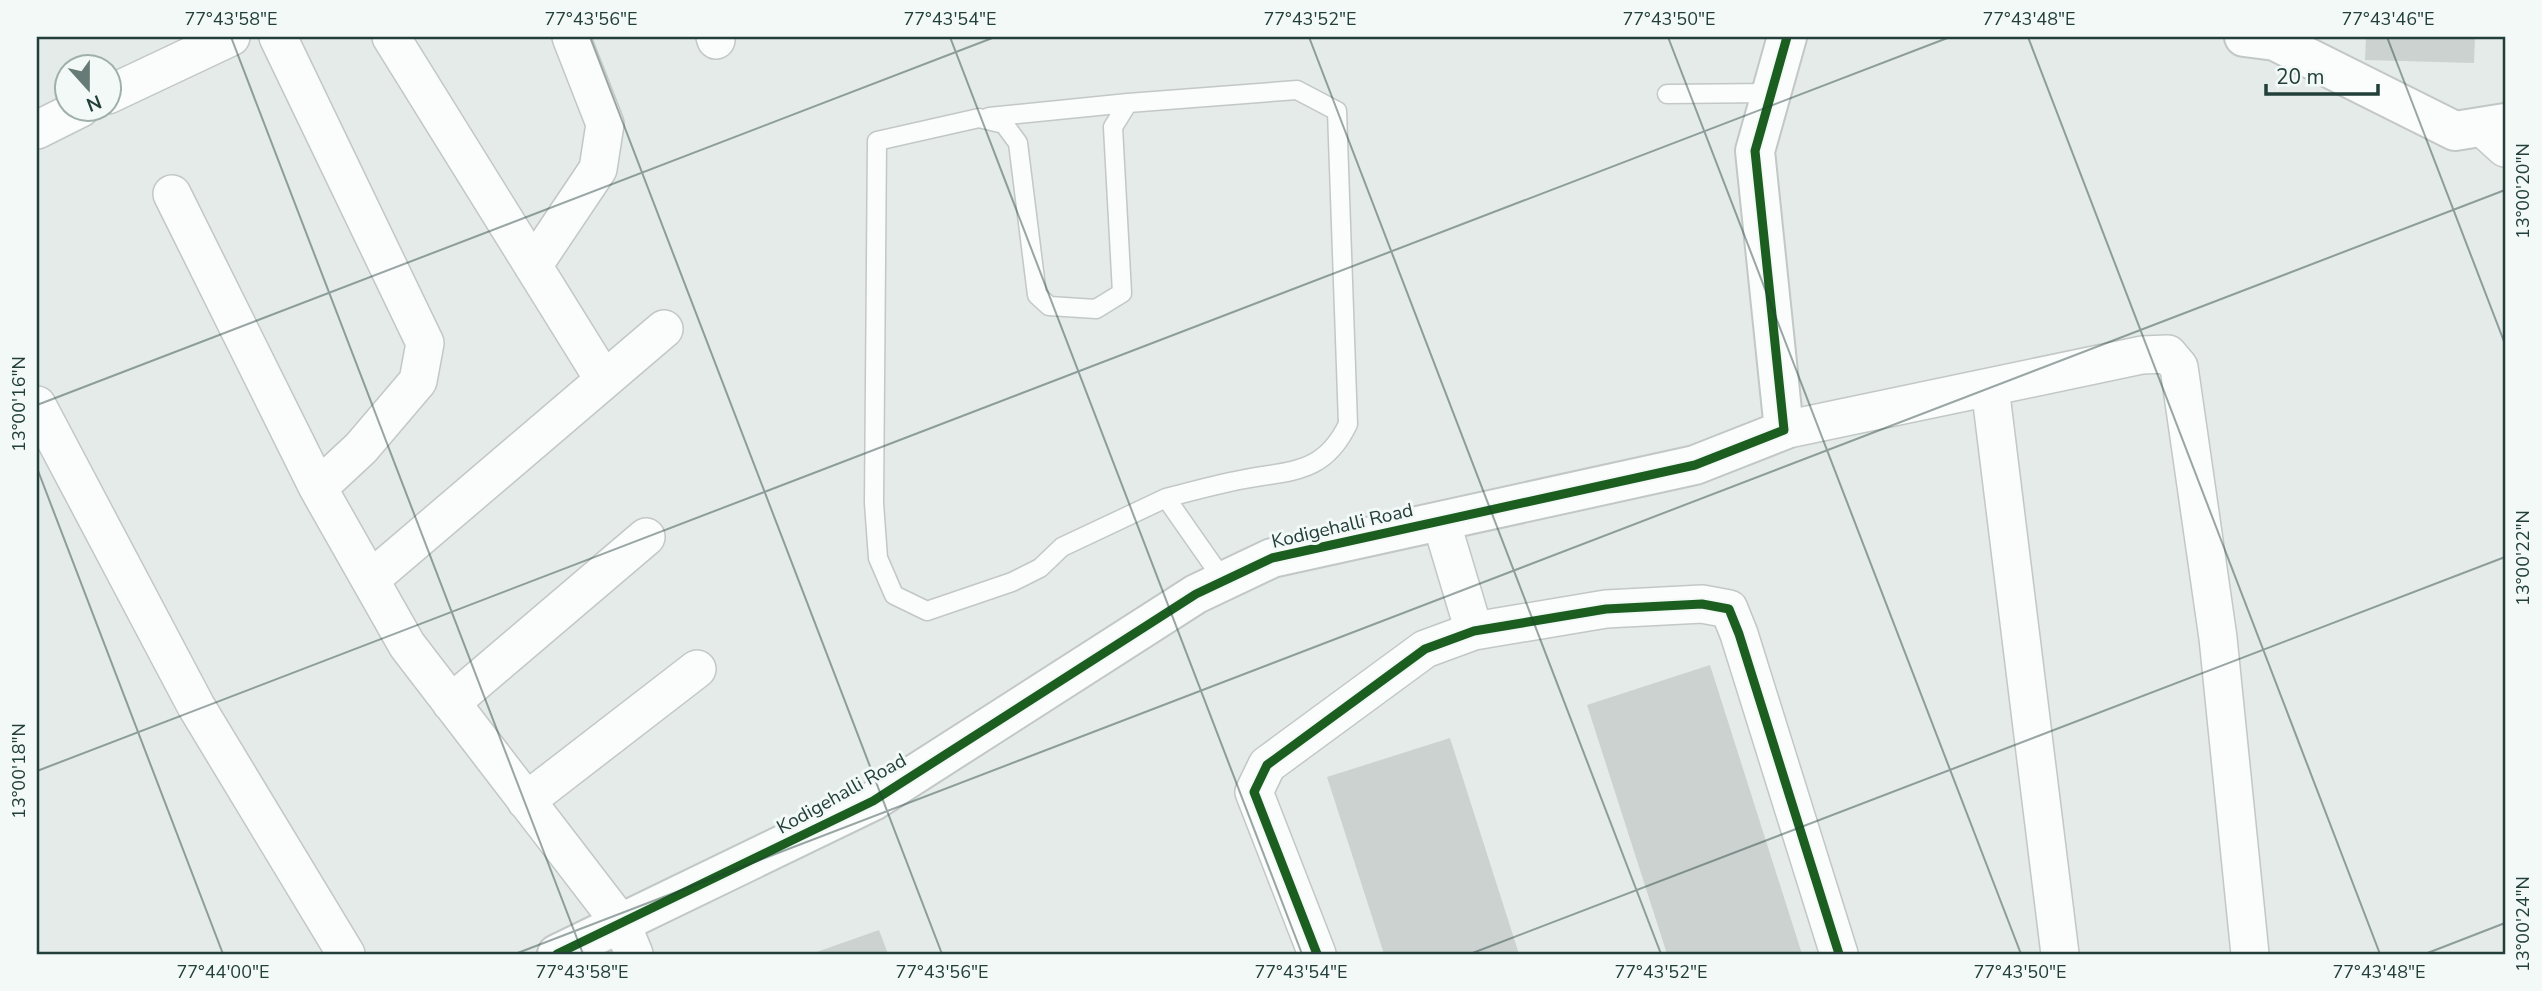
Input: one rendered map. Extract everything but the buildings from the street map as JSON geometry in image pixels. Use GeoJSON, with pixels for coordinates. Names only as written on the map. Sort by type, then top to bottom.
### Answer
{"type":"FeatureCollection","features":[{"type":"Feature","properties":{"kind":"street"},"geometry":{"type":"LineString","coordinates":[[122,88],[231,37]]}},
{"type":"Feature","properties":{"kind":"street"},"geometry":{"type":"LineString","coordinates":[[278,37],[425,343],[418,381],[361,448],[318,488]]}},
{"type":"Feature","properties":{"kind":"street"},"geometry":{"type":"LineString","coordinates":[[391,37],[604,380]]}},
{"type":"Feature","properties":{"kind":"street"},"geometry":{"type":"LineString","coordinates":[[533,266],[598,169],[605,124],[571,37]]}},
{"type":"Feature","properties":{"kind":"street"},"geometry":{"type":"LineString","coordinates":[[1787,37],[1755,151],[1784,430],[2142,355],[2168,354],[2179,367],[2218,638],[2250,954]]}},
{"type":"Feature","properties":{"kind":"street"},"geometry":{"type":"LineString","coordinates":[[2265,38],[2455,131],[2498,133]]}},
{"type":"Feature","properties":{"kind":"street"},"geometry":{"type":"LineString","coordinates":[[37,130],[53,122]]}},
{"type":"Feature","properties":{"kind":"street"},"geometry":{"type":"LineString","coordinates":[[172,194],[318,488],[407,645],[527,801],[628,940]]}},
{"type":"Feature","properties":{"kind":"street"},"geometry":{"type":"LineString","coordinates":[[370,579],[664,329]]}},
{"type":"Feature","properties":{"kind":"street"},"geometry":{"type":"LineString","coordinates":[[1990,387],[2060,954]]}},
{"type":"Feature","properties":{"kind":"street"},"geometry":{"type":"LineString","coordinates":[[37,405],[196,706],[346,954]]}},
{"type":"Feature","properties":{"kind":"street","name":"Kodigehalli Road"},"geometry":{"type":"LineString","coordinates":[[557,954],[628,940],[873,801],[1196,594],[1272,558],[1695,465],[1784,430]]}},
{"type":"Feature","properties":{"kind":"street"},"geometry":{"type":"LineString","coordinates":[[1441,521],[1474,631]]}},
{"type":"Feature","properties":{"kind":"street"},"geometry":{"type":"LineString","coordinates":[[451,704],[646,537]]}},
{"type":"Feature","properties":{"kind":"street"},"geometry":{"type":"LineString","coordinates":[[1317,954],[1254,792],[1267,765],[1425,649],[1474,631],[1606,608],[1702,604],[1729,609],[1839,954]]}},
{"type":"Feature","properties":{"kind":"street"},"geometry":{"type":"LineString","coordinates":[[527,801],[697,669]]}},
{"type":"Feature","properties":{"kind":"lane"},"geometry":{"type":"LineString","coordinates":[[1297,90],[1337,111],[1348,424],[1340,440],[1301,471],[1244,479],[1166,498],[1062,547],[1040,568],[1012,582],[927,611],[894,594],[878,558],[874,503],[877,141],[979,118],[1128,103],[1297,90]]}},
{"type":"Feature","properties":{"kind":"lane"},"geometry":{"type":"LineString","coordinates":[[1667,94],[1770,93]]}},
{"type":"Feature","properties":{"kind":"lane"},"geometry":{"type":"LineString","coordinates":[[979,118],[1004,124],[1018,143],[1037,295],[1049,306],[1096,309],[1122,293],[1113,127],[1128,103]]}},
{"type":"Feature","properties":{"kind":"lane"},"geometry":{"type":"LineString","coordinates":[[1166,498],[1224,581]]}},
{"type":"Feature","properties":{"kind":"cycle path"},"geometry":{"type":"LineString","coordinates":[[557,954],[873,801],[1196,594],[1272,558],[1695,465],[1784,430],[1755,151],[1787,37]]}},
{"type":"Feature","properties":{"kind":"cycle path"},"geometry":{"type":"LineString","coordinates":[[1317,954],[1254,792],[1267,765],[1425,649],[1474,631],[1606,609],[1702,604],[1729,609],[1739,634],[1839,954]]}}]}
